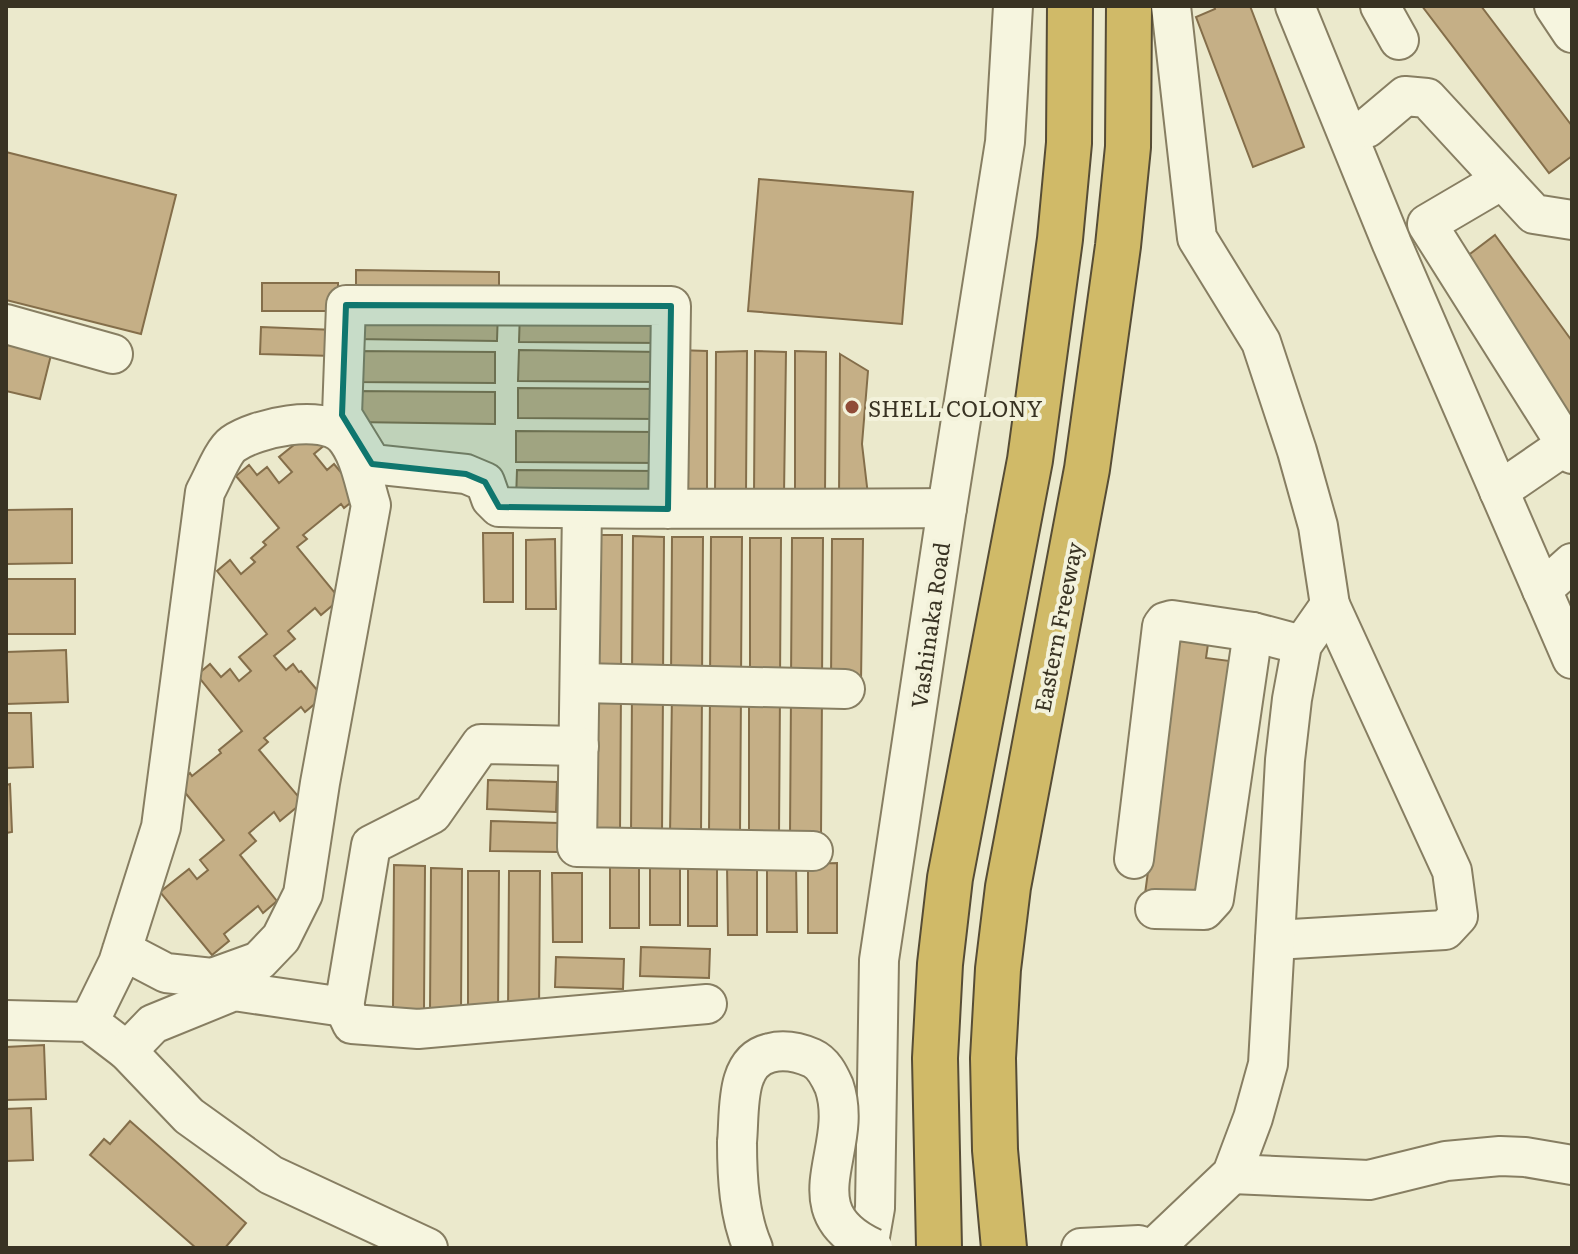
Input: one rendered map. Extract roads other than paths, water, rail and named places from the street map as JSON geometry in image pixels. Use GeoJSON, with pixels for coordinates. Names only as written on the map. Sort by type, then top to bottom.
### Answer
{"type":"FeatureCollection","features":[{"type":"Feature","properties":{"kind":"highway"},"geometry":{"type":"LineString","coordinates":[[939,1248],[935,1058],[940,964],[950,878],[1030,460],[1054,286],[1069,143],[1070,6]]}},
{"type":"Feature","properties":{"kind":"highway","name":"Eastern Freeway"},"geometry":{"type":"LineString","coordinates":[[1004,1248],[995,1150],[993,1058],[998,969],[1008,887],[1087,469],[1114,276],[1128,147],[1129,6]]}},
{"type":"Feature","properties":{"kind":"street","name":"Vashinaka Road"},"geometry":{"type":"LineString","coordinates":[[753,1248],[747,1235],[737,1175],[744,1071],[756,1056],[775,1051],[799,1052],[820,1062],[832,1081],[839,1102],[839,1133],[828,1191],[830,1208],[843,1230],[871,1248],[875,1208],[879,960],[1005,142],[1013,6]]}},
{"type":"Feature","properties":{"kind":"street"},"geometry":{"type":"LineString","coordinates":[[1171,6],[1197,238],[1261,342],[1318,526],[1330,605],[1452,871],[1458,916],[1445,930],[1275,940]]}},
{"type":"Feature","properties":{"kind":"street"},"geometry":{"type":"LineString","coordinates":[[1295,6],[1392,244],[1572,659]]}},
{"type":"Feature","properties":{"kind":"street"},"geometry":{"type":"LineString","coordinates":[[1380,6],[1399,40]]}},
{"type":"Feature","properties":{"kind":"street"},"geometry":{"type":"LineString","coordinates":[[1554,6],[1572,33]]}},
{"type":"Feature","properties":{"kind":"street"},"geometry":{"type":"LineString","coordinates":[[1367,128],[1405,96],[1427,98],[1534,214],[1572,220]]}},
{"type":"Feature","properties":{"kind":"street"},"geometry":{"type":"LineString","coordinates":[[1392,244],[1502,180]]}},
{"type":"Feature","properties":{"kind":"street"},"geometry":{"type":"LineString","coordinates":[[1427,224],[1569,449],[1499,491]]}},
{"type":"Feature","properties":{"kind":"street"},"geometry":{"type":"LineString","coordinates":[[668,509],[671,306],[346,305],[342,415],[372,464],[466,474],[485,482],[491,499],[499,507],[582,509],[668,509],[947,508]]}},
{"type":"Feature","properties":{"kind":"street"},"geometry":{"type":"LineString","coordinates":[[6,324],[113,354]]}},
{"type":"Feature","properties":{"kind":"street"},"geometry":{"type":"LineString","coordinates":[[89,1022],[122,950],[161,827],[205,492],[230,446],[259,431],[289,423],[333,428],[344,436],[358,463],[371,505],[303,894],[281,938],[259,961],[212,978],[166,973],[122,950]]}},
{"type":"Feature","properties":{"kind":"street"},"geometry":{"type":"LineString","coordinates":[[582,509],[577,847],[813,851]]}},
{"type":"Feature","properties":{"kind":"street"},"geometry":{"type":"LineString","coordinates":[[1542,590],[1572,563]]}},
{"type":"Feature","properties":{"kind":"street"},"geometry":{"type":"LineString","coordinates":[[1154,1248],[1232,1174],[1253,1118],[1268,1064],[1285,760],[1292,699],[1302,645],[1330,605]]}},
{"type":"Feature","properties":{"kind":"street"},"geometry":{"type":"LineString","coordinates":[[1134,859],[1162,626],[1165,622],[1172,620],[1253,632],[1302,645]]}},
{"type":"Feature","properties":{"kind":"street"},"geometry":{"type":"LineString","coordinates":[[1155,909],[1204,910],[1214,899],[1253,632]]}},
{"type":"Feature","properties":{"kind":"street"},"geometry":{"type":"LineString","coordinates":[[581,683],[845,689]]}},
{"type":"Feature","properties":{"kind":"street"},"geometry":{"type":"LineString","coordinates":[[579,746],[481,744],[432,814],[371,845],[344,1007],[352,1024],[418,1029],[707,1004]]}},
{"type":"Feature","properties":{"kind":"street"},"geometry":{"type":"LineString","coordinates":[[127,1051],[153,1024],[234,991],[344,1007]]}},
{"type":"Feature","properties":{"kind":"street"},"geometry":{"type":"LineString","coordinates":[[6,1020],[89,1022],[127,1051],[189,1116],[271,1175],[428,1248]]}},
{"type":"Feature","properties":{"kind":"street"},"geometry":{"type":"LineString","coordinates":[[1232,1174],[1369,1180],[1446,1161],[1500,1156],[1572,1165]]}},
{"type":"Feature","properties":{"kind":"street"},"geometry":{"type":"LineString","coordinates":[[1081,1248],[1139,1245],[1146,1248]]}},
{"type":"Feature","properties":{"kind":"place","name":"SHELL COLONY"},"geometry":{"type":"Point","coordinates":[852,407]}}]}
